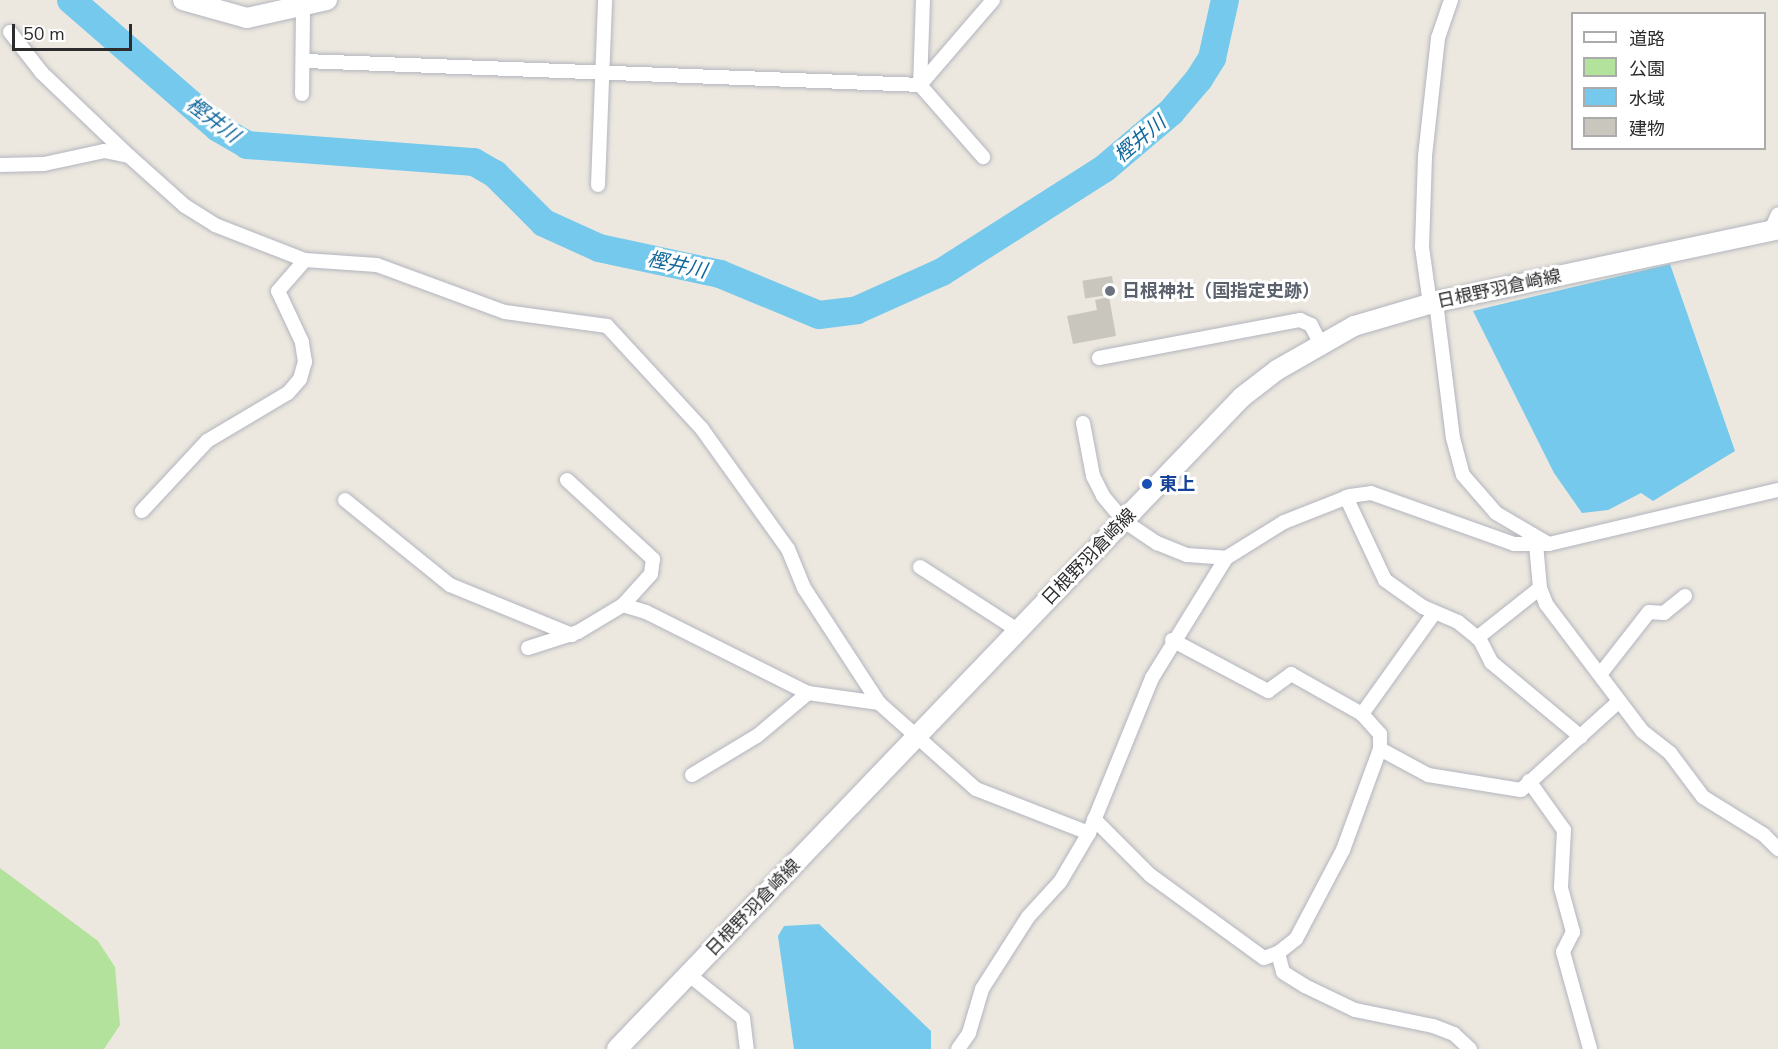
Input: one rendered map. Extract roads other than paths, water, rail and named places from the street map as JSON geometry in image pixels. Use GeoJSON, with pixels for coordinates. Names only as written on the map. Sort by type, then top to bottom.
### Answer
{"type":"FeatureCollection","features":[{"type":"Feature","properties":{"kind":"main road"},"geometry":{"type":"LineString","coordinates":[[183,0],[247,18],[303,9],[327,0]]}},
{"type":"Feature","properties":{"kind":"main road","name":"日根野羽倉崎線"},"geometry":{"type":"LineString","coordinates":[[617,1049],[1242,397],[1320,343],[1354,326],[1433,303],[1776,224]]}},
{"type":"Feature","properties":{"kind":"street"},"geometry":{"type":"LineString","coordinates":[[598,185],[605,0]]}},
{"type":"Feature","properties":{"kind":"street"},"geometry":{"type":"LineString","coordinates":[[923,0],[920,86],[983,157]]}},
{"type":"Feature","properties":{"kind":"street"},"geometry":{"type":"LineString","coordinates":[[920,86],[993,0]]}},
{"type":"Feature","properties":{"kind":"street"},"geometry":{"type":"LineString","coordinates":[[1451,0],[1438,38],[1425,156],[1422,247],[1433,303],[1453,438],[1463,475],[1496,513],[1542,544]]}},
{"type":"Feature","properties":{"kind":"street"},"geometry":{"type":"LineString","coordinates":[[302,94],[305,61],[303,9]]}},
{"type":"Feature","properties":{"kind":"street"},"geometry":{"type":"LineString","coordinates":[[10,32],[42,73],[129,156],[215,225],[304,260],[377,265],[505,312],[607,326],[702,429],[788,549],[804,588],[879,703],[976,789],[1089,833]]}},
{"type":"Feature","properties":{"kind":"street"},"geometry":{"type":"LineString","coordinates":[[305,61],[920,86]]}},
{"type":"Feature","properties":{"kind":"street"},"geometry":{"type":"LineString","coordinates":[[0,165],[44,164],[104,151],[129,156]]}},
{"type":"Feature","properties":{"kind":"street"},"geometry":{"type":"LineString","coordinates":[[142,511],[207,441],[288,393],[300,380],[305,362],[302,342],[278,291],[304,260]]}},
{"type":"Feature","properties":{"kind":"street"},"geometry":{"type":"LineString","coordinates":[[1099,358],[1300,320],[1311,325],[1320,343]]}},
{"type":"Feature","properties":{"kind":"street"},"geometry":{"type":"LineString","coordinates":[[1083,423],[1093,476],[1124,521],[1157,543],[1187,555],[1226,558]]}},
{"type":"Feature","properties":{"kind":"street"},"geometry":{"type":"LineString","coordinates":[[528,648],[572,635],[623,605],[651,574],[653,559],[567,480]]}},
{"type":"Feature","properties":{"kind":"street"},"geometry":{"type":"LineString","coordinates":[[958,1049],[969,1034],[982,989],[1028,917],[1060,882],[1089,833],[1172,640],[1226,558],[1284,522],[1346,498],[1371,493],[1514,544],[1542,544],[1778,490]]}},
{"type":"Feature","properties":{"kind":"street"},"geometry":{"type":"LineString","coordinates":[[1346,498],[1385,580],[1477,638],[1491,662],[1581,737]]}},
{"type":"Feature","properties":{"kind":"street"},"geometry":{"type":"LineString","coordinates":[[345,500],[450,585],[572,635]]}},
{"type":"Feature","properties":{"kind":"street"},"geometry":{"type":"LineString","coordinates":[[1542,544],[1540,588],[1546,604],[1602,672],[1618,701],[1642,731],[1670,753],[1703,797],[1764,835],[1778,849]]}},
{"type":"Feature","properties":{"kind":"street"},"geometry":{"type":"LineString","coordinates":[[920,567],[1019,631]]}},
{"type":"Feature","properties":{"kind":"street"},"geometry":{"type":"LineString","coordinates":[[1477,638],[1540,588]]}},
{"type":"Feature","properties":{"kind":"street"},"geometry":{"type":"LineString","coordinates":[[1602,672],[1649,612],[1664,614],[1685,596]]}},
{"type":"Feature","properties":{"kind":"street"},"geometry":{"type":"LineString","coordinates":[[623,605],[646,612],[808,693],[879,703]]}},
{"type":"Feature","properties":{"kind":"street"},"geometry":{"type":"LineString","coordinates":[[1362,714],[1435,612]]}},
{"type":"Feature","properties":{"kind":"street"},"geometry":{"type":"LineString","coordinates":[[1094,819],[1150,875],[1264,958],[1278,953],[1296,939],[1343,850],[1380,749],[1380,734],[1362,714],[1291,674],[1268,691],[1172,640]]}},
{"type":"Feature","properties":{"kind":"street"},"geometry":{"type":"LineString","coordinates":[[692,776],[757,736],[808,693]]}},
{"type":"Feature","properties":{"kind":"street"},"geometry":{"type":"LineString","coordinates":[[1380,749],[1428,775],[1521,790],[1618,701]]}},
{"type":"Feature","properties":{"kind":"street"},"geometry":{"type":"LineString","coordinates":[[1529,781],[1564,830],[1561,888],[1574,932],[1563,952],[1590,1049]]}},
{"type":"Feature","properties":{"kind":"street"},"geometry":{"type":"LineString","coordinates":[[1278,953],[1282,972],[1305,986],[1355,1010],[1454,1034],[1470,1049]]}},
{"type":"Feature","properties":{"kind":"street"},"geometry":{"type":"LineString","coordinates":[[688,974],[743,1018],[747,1049]]}},
{"type":"Feature","properties":{"kind":"water"},"geometry":{"type":"Polygon","coordinates":[[[1670,264],[1735,451],[1653,501],[1641,493],[1608,510],[1582,513],[1554,473],[1473,311],[1670,264]]]}},
{"type":"Feature","properties":{"kind":"water"},"geometry":{"type":"Polygon","coordinates":[[[819,924],[931,1031],[931,1049],[794,1049],[778,936],[784,926],[819,924]]]}},
{"type":"Feature","properties":{"kind":"waterway","name":"樫井川"},"geometry":{"type":"LineString","coordinates":[[71,0],[218,128],[247,145],[474,162],[495,174],[544,223],[599,248],[720,274],[819,315],[857,310],[942,272],[1105,168],[1171,112],[1199,79],[1212,58],[1225,0]]}},
{"type":"Feature","properties":{"kind":"place","name":"日根神社（国指定史跡）"},"geometry":{"type":"Point","coordinates":[1110,291]}},
{"type":"Feature","properties":{"kind":"place","name":"東上"},"geometry":{"type":"Point","coordinates":[1147,484]}}]}
